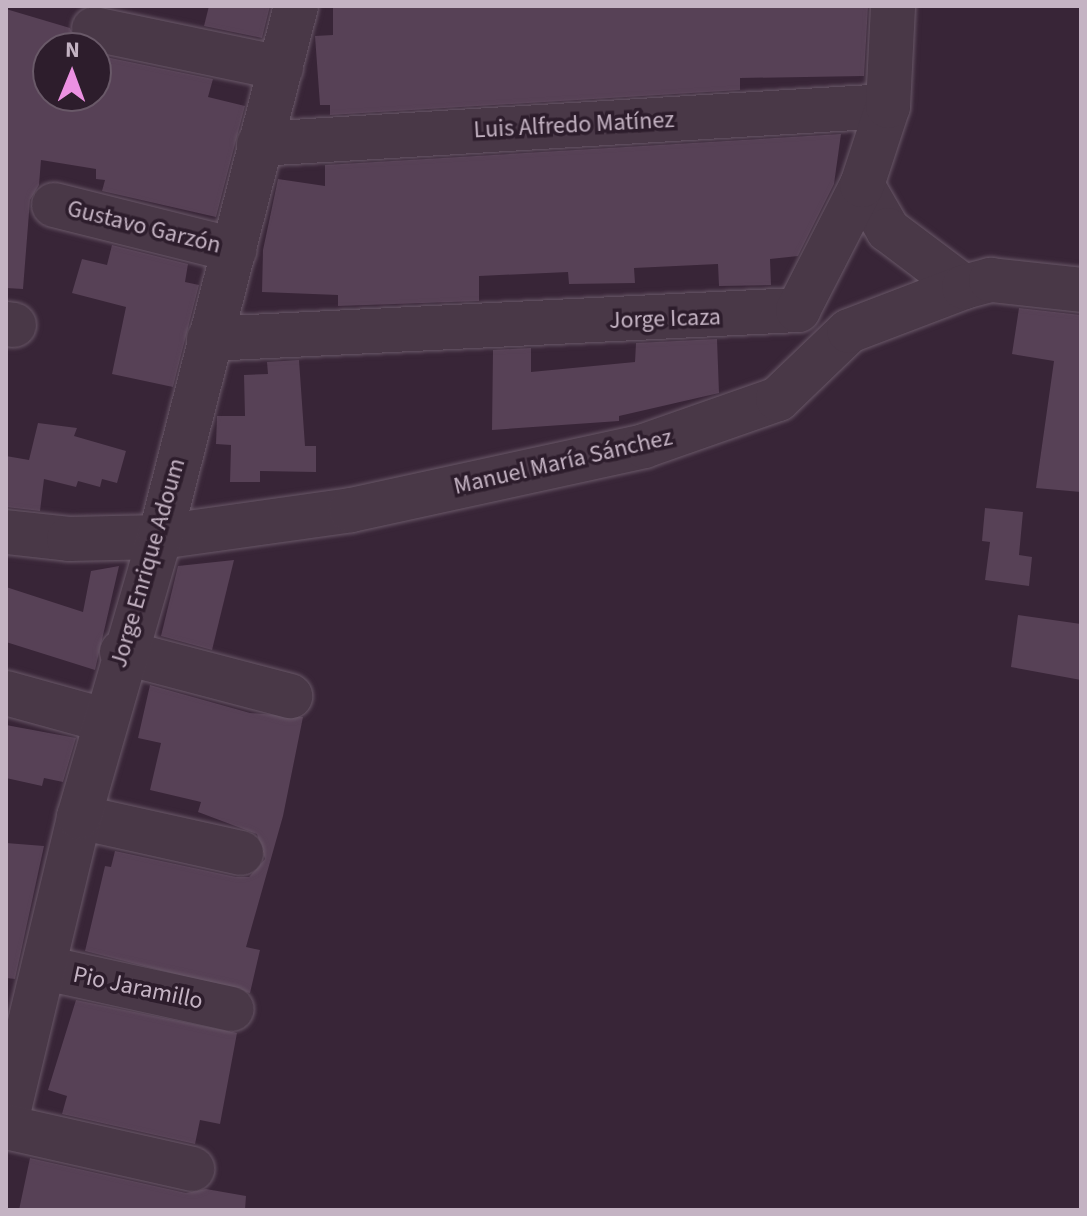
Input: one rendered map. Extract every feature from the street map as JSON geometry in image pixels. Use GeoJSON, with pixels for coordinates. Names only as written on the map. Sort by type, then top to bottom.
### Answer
{"type":"FeatureCollection","features":[{"type":"Feature","properties":{"kind":"street","name":"Jorge Enrique Adoum"},"geometry":{"type":"LineString","coordinates":[[6,1125],[13,1067],[45,968],[79,817],[122,652],[160,537],[296,6]]}},
{"type":"Feature","properties":{"kind":"street"},"geometry":{"type":"LineString","coordinates":[[849,331],[820,312],[798,310],[862,185],[888,106],[893,6]]}},
{"type":"Feature","properties":{"kind":"street"},"geometry":{"type":"LineString","coordinates":[[94,29],[281,68]]}},
{"type":"Feature","properties":{"kind":"street","name":"Luis Alfredo Matínez"},"geometry":{"type":"LineString","coordinates":[[259,144],[888,106]]}},
{"type":"Feature","properties":{"kind":"street"},"geometry":{"type":"LineString","coordinates":[[862,185],[888,230],[920,260],[964,287]]}},
{"type":"Feature","properties":{"kind":"street","name":"Gustavo Garzón"},"geometry":{"type":"LineString","coordinates":[[54,205],[234,250]]}},
{"type":"Feature","properties":{"kind":"street","name":"Manuel María Sánchez"},"geometry":{"type":"LineString","coordinates":[[6,532],[69,539],[160,537],[351,510],[644,446],[778,399],[849,331],[964,287],[991,280],[1081,290]]}},
{"type":"Feature","properties":{"kind":"street","name":"Jorge Icaza"},"geometry":{"type":"LineString","coordinates":[[209,339],[798,310]]}},
{"type":"Feature","properties":{"kind":"street"},"geometry":{"type":"LineString","coordinates":[[122,652],[290,696]]}},
{"type":"Feature","properties":{"kind":"street"},"geometry":{"type":"LineString","coordinates":[[6,693],[104,720]]}},
{"type":"Feature","properties":{"kind":"street"},"geometry":{"type":"LineString","coordinates":[[79,817],[241,853]]}},
{"type":"Feature","properties":{"kind":"street","name":"Pio Jaramillo"},"geometry":{"type":"LineString","coordinates":[[45,968],[232,1009]]}},
{"type":"Feature","properties":{"kind":"street"},"geometry":{"type":"LineString","coordinates":[[6,1125],[192,1169]]}},
{"type":"Feature","properties":{"kind":"building"},"geometry":{"type":"Polygon","coordinates":[[[209,6],[270,6],[262,38],[204,26],[209,6]]]}},
{"type":"Feature","properties":{"kind":"building"},"geometry":{"type":"Polygon","coordinates":[[[333,6],[868,6],[864,76],[740,78],[740,90],[330,115],[330,105],[320,105],[315,36],[333,35],[333,6]]]}},
{"type":"Feature","properties":{"kind":"building"},"geometry":{"type":"Polygon","coordinates":[[[6,9],[70,28],[72,32],[32,32],[32,112],[112,112],[112,58],[213,79],[208,97],[245,106],[216,217],[102,191],[105,180],[96,179],[96,169],[41,160],[39,185],[30,200],[23,289],[6,288],[6,9]]]}},
{"type":"Feature","properties":{"kind":"building"},"geometry":{"type":"Polygon","coordinates":[[[841,134],[834,184],[798,256],[770,259],[771,285],[719,286],[718,264],[634,268],[635,283],[569,284],[568,272],[479,276],[479,301],[338,306],[338,295],[262,292],[263,250],[278,179],[325,186],[325,165],[841,134]]]}},
{"type":"Feature","properties":{"kind":"building"},"geometry":{"type":"Polygon","coordinates":[[[112,245],[188,264],[185,282],[199,285],[173,387],[112,374],[126,307],[72,293],[82,259],[107,265],[112,245]]]}},
{"type":"Feature","properties":{"kind":"building"},"geometry":{"type":"Polygon","coordinates":[[[1019,308],[1081,315],[1081,492],[1036,488],[1054,361],[1012,354],[1019,308]]]}},
{"type":"Feature","properties":{"kind":"building"},"geometry":{"type":"Polygon","coordinates":[[[717,339],[719,393],[619,416],[619,421],[492,430],[493,350],[531,348],[531,372],[635,362],[636,343],[717,339]]]}},
{"type":"Feature","properties":{"kind":"building"},"geometry":{"type":"Polygon","coordinates":[[[299,360],[305,446],[316,446],[316,472],[260,471],[260,482],[230,482],[231,445],[216,444],[217,416],[245,416],[244,375],[268,374],[267,362],[299,360]]]}},
{"type":"Feature","properties":{"kind":"building"},"geometry":{"type":"Polygon","coordinates":[[[38,423],[77,428],[74,436],[126,451],[117,483],[102,479],[100,487],[78,481],[76,487],[44,479],[40,511],[6,507],[6,456],[29,460],[38,423]]]}},
{"type":"Feature","properties":{"kind":"building"},"geometry":{"type":"Polygon","coordinates":[[[985,508],[1023,512],[1019,555],[1032,557],[1029,586],[985,580],[990,542],[982,541],[985,508]]]}},
{"type":"Feature","properties":{"kind":"building"},"geometry":{"type":"Polygon","coordinates":[[[234,560],[212,650],[161,636],[178,566],[234,560]]]}},
{"type":"Feature","properties":{"kind":"building"},"geometry":{"type":"Polygon","coordinates":[[[119,566],[95,670],[6,642],[6,587],[83,612],[91,571],[119,566]]]}},
{"type":"Feature","properties":{"kind":"building"},"geometry":{"type":"Polygon","coordinates":[[[1018,615],[1081,624],[1081,680],[1011,667],[1018,615]]]}},
{"type":"Feature","properties":{"kind":"building"},"geometry":{"type":"Polygon","coordinates":[[[150,685],[250,713],[303,717],[283,816],[246,947],[260,950],[250,993],[85,951],[105,866],[111,867],[115,851],[236,877],[249,877],[265,859],[257,834],[198,812],[201,802],[150,790],[161,743],[138,738],[150,685]]]}},
{"type":"Feature","properties":{"kind":"building"},"geometry":{"type":"Polygon","coordinates":[[[6,725],[76,738],[63,782],[44,778],[42,786],[6,778],[6,725]]]}},
{"type":"Feature","properties":{"kind":"building"},"geometry":{"type":"Polygon","coordinates":[[[6,843],[44,846],[15,979],[6,978],[6,843]]]}},
{"type":"Feature","properties":{"kind":"building"},"geometry":{"type":"Polygon","coordinates":[[[76,1000],[237,1033],[220,1124],[200,1120],[195,1144],[62,1114],[67,1096],[48,1090],[76,1000]]]}},
{"type":"Feature","properties":{"kind":"building"},"geometry":{"type":"Polygon","coordinates":[[[30,1158],[186,1193],[206,1189],[246,1196],[245,1210],[19,1210],[30,1158]]]}}]}
